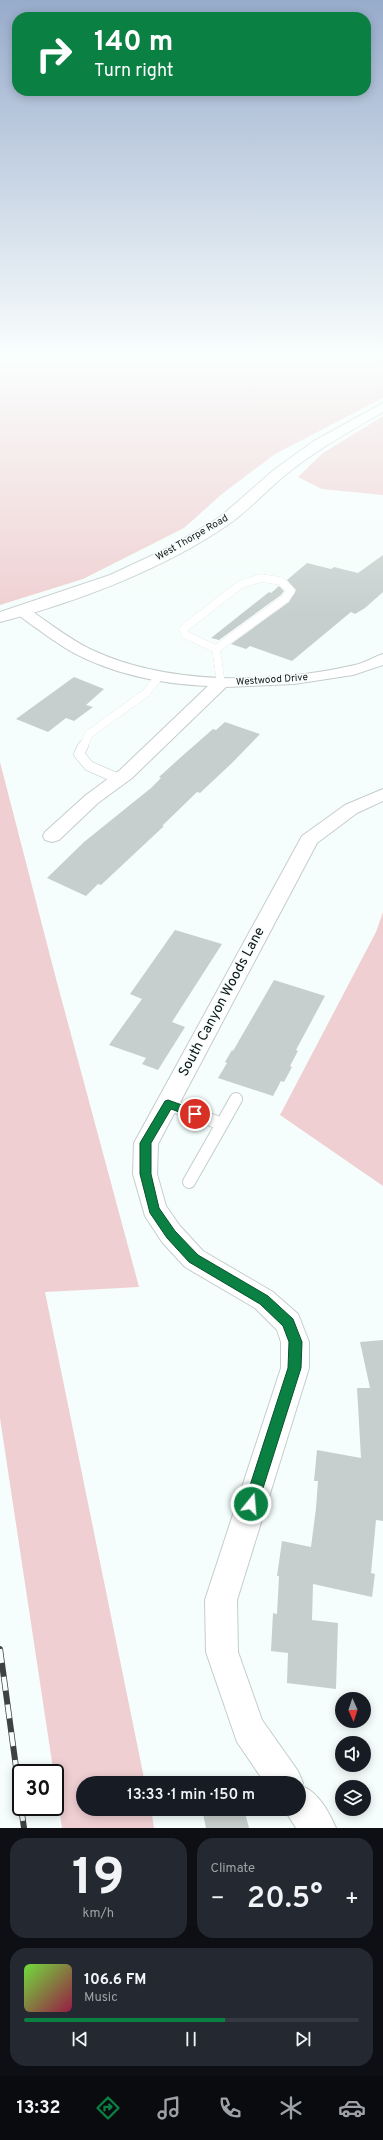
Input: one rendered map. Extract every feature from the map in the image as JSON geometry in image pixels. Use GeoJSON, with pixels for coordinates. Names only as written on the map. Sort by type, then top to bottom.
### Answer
{"type":"FeatureCollection","features":[{"type":"Feature","properties":{"kind":"street","name":"West Thorpe Road"},"geometry":{"type":"LineString","coordinates":[[0,617],[22,612],[116,578],[173,551],[225,520],[280,472],[317,445]]}},
{"type":"Feature","properties":{"kind":"street","name":"Westwood Drive"},"geometry":{"type":"LineString","coordinates":[[22,612],[64,641],[87,654],[118,666],[159,676],[220,683],[303,679],[347,671],[378,663],[383,660]]}},
{"type":"Feature","properties":{"kind":"street"},"geometry":{"type":"LineString","coordinates":[[52,836],[92,799],[119,779],[220,683]]}},
{"type":"Feature","properties":{"kind":"street","name":"South Canyon Woods Lane"},"geometry":{"type":"LineString","coordinates":[[281,1776],[249,1730],[222,1652],[221,1600],[295,1368],[295,1342],[288,1322],[264,1300],[194,1259],[171,1234],[154,1209],[145,1174],[146,1143],[309,840],[351,809],[383,794]]}},
{"type":"Feature","properties":{"kind":"street"},"geometry":{"type":"LineString","coordinates":[[306,1812],[318,1828]]}},
{"type":"Feature","properties":{"kind":"lane"},"geometry":{"type":"LineString","coordinates":[[268,578],[280,580],[287,584],[291,591],[284,599],[216,649],[186,634],[183,629],[241,584],[250,580],[268,578]]}},
{"type":"Feature","properties":{"kind":"lane"},"geometry":{"type":"LineString","coordinates":[[216,649],[220,683]]}},
{"type":"Feature","properties":{"kind":"lane"},"geometry":{"type":"LineString","coordinates":[[119,779],[89,766],[79,754],[90,734],[146,692],[159,676]]}},
{"type":"Feature","properties":{"kind":"lane"},"geometry":{"type":"LineString","coordinates":[[189,1182],[236,1099]]}},
{"type":"Feature","properties":{"kind":"lane"},"geometry":{"type":"LineString","coordinates":[[168,1104],[222,1124]]}},
{"type":"Feature","properties":{"kind":"shaded area"},"geometry":{"type":"Polygon","coordinates":[[[0,445],[292,445],[275,454],[222,494],[184,528],[83,579],[0,605],[0,445]]]}},
{"type":"Feature","properties":{"kind":"shaded area"},"geometry":{"type":"Polygon","coordinates":[[[335,445],[383,445],[383,495],[322,489],[298,477],[323,453],[335,445]]]}},
{"type":"Feature","properties":{"kind":"shaded area"},"geometry":{"type":"Polygon","coordinates":[[[0,762],[55,975],[139,1287],[45,1292],[144,1776],[76,1776],[76,1816],[152,1816],[154,1828],[62,1828],[60,1816],[64,1816],[64,1764],[52,1764],[0,1418],[0,762]]]}},
{"type":"Feature","properties":{"kind":"shaded area"},"geometry":{"type":"Polygon","coordinates":[[[383,912],[383,1186],[280,1115],[376,932],[383,912]]]}},
{"type":"Feature","properties":{"kind":"building"},"geometry":{"type":"Polygon","coordinates":[[[383,555],[383,592],[365,608],[355,614],[351,612],[292,661],[250,646],[246,649],[231,644],[289,602],[296,590],[287,580],[307,563],[331,569],[334,567],[358,573],[383,555]]]}},
{"type":"Feature","properties":{"kind":"building"},"geometry":{"type":"Polygon","coordinates":[[[279,586],[284,591],[281,595],[219,640],[211,638],[269,592],[271,593],[279,586]]]}},
{"type":"Feature","properties":{"kind":"building"},"geometry":{"type":"Polygon","coordinates":[[[74,677],[104,689],[86,705],[93,707],[74,721],[66,718],[48,732],[16,719],[74,677]]]}},
{"type":"Feature","properties":{"kind":"building"},"geometry":{"type":"Polygon","coordinates":[[[225,722],[260,734],[232,763],[200,793],[197,792],[162,826],[164,826],[101,885],[98,884],[86,896],[47,878],[84,842],[151,788],[161,778],[159,777],[213,729],[216,730],[225,722]]]}},
{"type":"Feature","properties":{"kind":"building"},"geometry":{"type":"Polygon","coordinates":[[[175,930],[222,944],[172,1022],[185,1027],[158,1070],[142,1064],[146,1058],[109,1045],[142,999],[130,994],[175,930]]]}},
{"type":"Feature","properties":{"kind":"building"},"geometry":{"type":"Polygon","coordinates":[[[274,980],[325,996],[296,1050],[298,1051],[290,1066],[292,1067],[284,1082],[281,1081],[273,1096],[218,1078],[227,1063],[225,1062],[232,1050],[233,1051],[274,980]]]}},
{"type":"Feature","properties":{"kind":"building"},"geometry":{"type":"Polygon","coordinates":[[[383,1340],[383,1521],[376,1520],[371,1573],[375,1574],[372,1597],[313,1584],[312,1620],[338,1623],[336,1689],[287,1683],[288,1653],[271,1651],[273,1613],[277,1614],[279,1576],[277,1576],[282,1541],[311,1547],[318,1481],[314,1481],[317,1450],[361,1458],[357,1388],[370,1388],[360,1342],[383,1340]]]}},
{"type":"Feature","properties":{"kind":"building"},"geometry":{"type":"Polygon","coordinates":[[[203,1816],[246,1816],[249,1828],[206,1828],[203,1816]]]}},
{"type":"Feature","properties":{"kind":"railway"},"geometry":{"type":"LineString","coordinates":[[0,1649],[16,1764]]}},
{"type":"Feature","properties":{"kind":"railway"},"geometry":{"type":"LineString","coordinates":[[22,1816],[24,1828]]}},
{"type":"Feature","properties":{"kind":"route"},"geometry":{"type":"LineString","coordinates":[[195,1114],[168,1104],[146,1143],[145,1174],[154,1209],[171,1234],[194,1259],[264,1300],[288,1322],[295,1342],[295,1368],[251,1504]]}}]}
